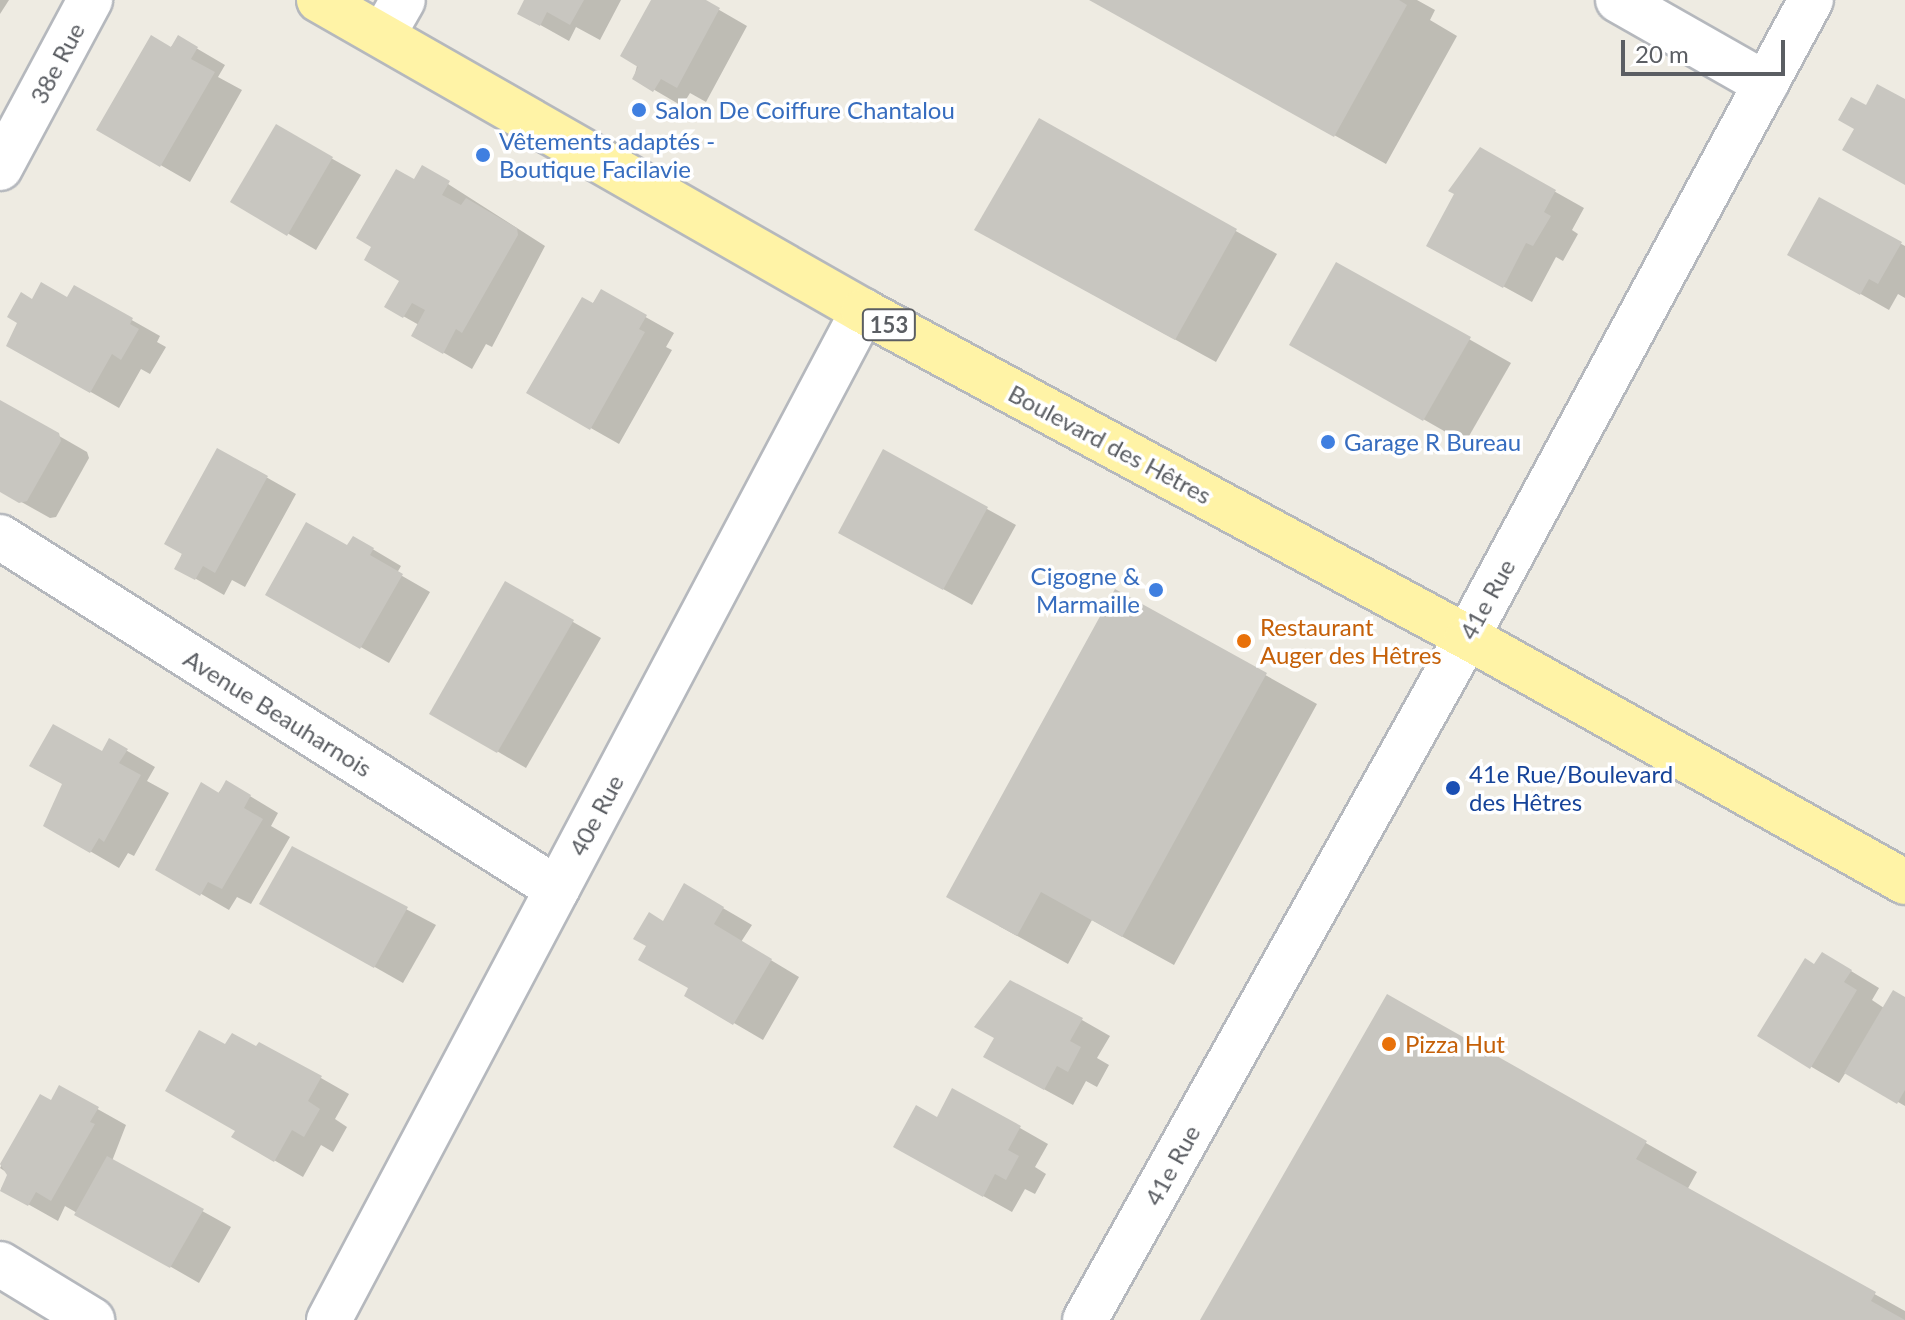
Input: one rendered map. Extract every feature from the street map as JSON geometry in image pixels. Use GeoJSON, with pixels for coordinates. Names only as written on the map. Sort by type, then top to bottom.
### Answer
{"type":"FeatureCollection","features":[{"type":"Feature","properties":{"kind":"main road","name":"Boulevard des Hêtres"},"geometry":{"type":"LineString","coordinates":[[319,0],[393,18],[863,311],[1467,637],[1905,882]]}},
{"type":"Feature","properties":{"kind":"street","name":"38e Rue"},"geometry":{"type":"LineString","coordinates":[[0,168],[90,0]]}},
{"type":"Feature","properties":{"kind":"street"},"geometry":{"type":"LineString","coordinates":[[1618,0],[1766,84]]}},
{"type":"Feature","properties":{"kind":"street","name":"41e Rue"},"geometry":{"type":"LineString","coordinates":[[1085,1320],[1467,637],[1811,0]]}},
{"type":"Feature","properties":{"kind":"street","name":"40e Rue"},"geometry":{"type":"LineString","coordinates":[[329,1320],[863,311]]}},
{"type":"Feature","properties":{"kind":"street","name":"Avenue Beauharnois"},"geometry":{"type":"LineString","coordinates":[[0,537],[557,889]]}},
{"type":"Feature","properties":{"kind":"street"},"geometry":{"type":"LineString","coordinates":[[0,1264],[92,1320]]}},
{"type":"Feature","properties":{"kind":"building"},"geometry":{"type":"Polygon","coordinates":[[[524,0],[584,0],[570,25],[547,12],[540,26],[517,14],[524,0]]]}},
{"type":"Feature","properties":{"kind":"building"},"geometry":{"type":"Polygon","coordinates":[[[651,0],[706,0],[720,8],[677,88],[661,79],[653,92],[632,79],[638,67],[620,56],[651,0]]]}},
{"type":"Feature","properties":{"kind":"building"},"geometry":{"type":"Polygon","coordinates":[[[1089,0],[1399,0],[1407,5],[1334,137],[1089,0]]]}},
{"type":"Feature","properties":{"kind":"building"},"geometry":{"type":"Polygon","coordinates":[[[151,35],[171,47],[178,35],[198,47],[191,59],[215,72],[160,167],[96,130],[151,35]]]}},
{"type":"Feature","properties":{"kind":"building"},"geometry":{"type":"Polygon","coordinates":[[[1877,84],[1905,99],[1905,185],[1842,150],[1854,129],[1838,120],[1851,97],[1866,105],[1877,84]]]}},
{"type":"Feature","properties":{"kind":"building"},"geometry":{"type":"Polygon","coordinates":[[[1039,118],[1237,229],[1175,340],[974,230],[1039,118]]]}},
{"type":"Feature","properties":{"kind":"building"},"geometry":{"type":"Polygon","coordinates":[[[276,124],[333,157],[287,236],[230,202],[276,124]]]}},
{"type":"Feature","properties":{"kind":"building"},"geometry":{"type":"Polygon","coordinates":[[[1480,147],[1556,190],[1544,212],[1551,216],[1533,246],[1526,243],[1503,288],[1426,246],[1454,194],[1448,191],[1480,147]]]}},
{"type":"Feature","properties":{"kind":"building"},"geometry":{"type":"Polygon","coordinates":[[[422,165],[450,181],[442,195],[461,205],[466,198],[517,228],[518,235],[462,333],[456,329],[443,354],[411,336],[425,310],[412,303],[403,318],[384,307],[399,281],[364,260],[371,247],[356,238],[396,169],[414,179],[422,165]]]}},
{"type":"Feature","properties":{"kind":"building"},"geometry":{"type":"Polygon","coordinates":[[[1819,197],[1902,242],[1878,284],[1869,279],[1860,295],[1787,255],[1819,197]]]}},
{"type":"Feature","properties":{"kind":"building"},"geometry":{"type":"Polygon","coordinates":[[[1336,262],[1471,337],[1423,421],[1289,345],[1336,262]]]}},
{"type":"Feature","properties":{"kind":"building"},"geometry":{"type":"Polygon","coordinates":[[[41,282],[67,297],[74,285],[133,318],[130,324],[139,329],[121,360],[112,354],[90,393],[6,346],[17,323],[7,317],[21,292],[32,299],[41,282]]]}},
{"type":"Feature","properties":{"kind":"building"},"geometry":{"type":"Polygon","coordinates":[[[601,289],[647,315],[639,329],[645,332],[590,430],[526,393],[582,297],[593,303],[601,289]]]}},
{"type":"Feature","properties":{"kind":"building"},"geometry":{"type":"Polygon","coordinates":[[[0,400],[59,433],[61,441],[27,501],[19,503],[0,492],[0,400]]]}},
{"type":"Feature","properties":{"kind":"building"},"geometry":{"type":"Polygon","coordinates":[[[217,448],[268,476],[215,573],[203,566],[195,580],[174,569],[182,554],[164,544],[217,448]]]}},
{"type":"Feature","properties":{"kind":"building"},"geometry":{"type":"Polygon","coordinates":[[[883,449],[988,507],[943,590],[838,533],[883,449]]]}},
{"type":"Feature","properties":{"kind":"building"},"geometry":{"type":"Polygon","coordinates":[[[306,522],[347,545],[353,536],[374,548],[370,555],[403,574],[360,649],[265,595],[306,522]]]}},
{"type":"Feature","properties":{"kind":"building"},"geometry":{"type":"Polygon","coordinates":[[[505,581],[574,620],[497,753],[429,714],[505,581]]]}},
{"type":"Feature","properties":{"kind":"building"},"geometry":{"type":"Polygon","coordinates":[[[1115,589],[1267,673],[1122,937],[1041,892],[1017,936],[946,897],[1115,589]]]}},
{"type":"Feature","properties":{"kind":"building"},"geometry":{"type":"Polygon","coordinates":[[[53,724],[102,751],[109,738],[128,749],[119,763],[141,775],[104,842],[99,838],[90,853],[43,826],[62,784],[29,766],[53,724]]]}},
{"type":"Feature","properties":{"kind":"building"},"geometry":{"type":"Polygon","coordinates":[[[226,780],[251,795],[244,808],[263,819],[222,889],[208,882],[200,896],[155,870],[201,782],[219,793],[226,780]]]}},
{"type":"Feature","properties":{"kind":"building"},"geometry":{"type":"Polygon","coordinates":[[[292,846],[408,907],[374,968],[259,904],[292,846]]]}},
{"type":"Feature","properties":{"kind":"building"},"geometry":{"type":"Polygon","coordinates":[[[684,883],[724,907],[714,924],[772,959],[733,1025],[684,996],[688,988],[638,960],[646,946],[633,939],[649,912],[663,921],[684,883]]]}},
{"type":"Feature","properties":{"kind":"building"},"geometry":{"type":"Polygon","coordinates":[[[1822,952],[1852,970],[1844,982],[1857,990],[1810,1069],[1757,1036],[1805,958],[1814,964],[1822,952]]]}},
{"type":"Feature","properties":{"kind":"building"},"geometry":{"type":"Polygon","coordinates":[[[1010,980],[1083,1018],[1070,1041],[1081,1047],[1068,1072],[1057,1066],[1044,1090],[983,1057],[994,1038],[974,1027],[1010,980]]]}},
{"type":"Feature","properties":{"kind":"building"},"geometry":{"type":"Polygon","coordinates":[[[1893,990],[1905,997],[1905,1090],[1897,1104],[1844,1073],[1893,990]]]}},
{"type":"Feature","properties":{"kind":"building"},"geometry":{"type":"Polygon","coordinates":[[[1387,994],[1647,1141],[1636,1159],[1876,1292],[1871,1301],[1905,1320],[1200,1320],[1387,994]]]}},
{"type":"Feature","properties":{"kind":"building"},"geometry":{"type":"Polygon","coordinates":[[[199,1030],[225,1044],[232,1033],[256,1046],[259,1042],[322,1076],[308,1101],[320,1109],[304,1137],[292,1130],[274,1162],[231,1137],[235,1131],[165,1091],[199,1030]]]}},
{"type":"Feature","properties":{"kind":"building"},"geometry":{"type":"Polygon","coordinates":[[[59,1085],[99,1107],[90,1122],[95,1124],[51,1201],[36,1192],[28,1206],[0,1191],[7,1175],[0,1164],[40,1094],[51,1100],[59,1085]]]}},
{"type":"Feature","properties":{"kind":"building"},"geometry":{"type":"Polygon","coordinates":[[[952,1088],[1021,1126],[1008,1150],[1019,1156],[1006,1180],[995,1174],[983,1197],[893,1147],[916,1105],[937,1117],[952,1088]]]}},
{"type":"Feature","properties":{"kind":"building"},"geometry":{"type":"Polygon","coordinates":[[[107,1156],[204,1209],[170,1268],[74,1215],[107,1156]]]}},
{"type":"Feature","properties":{"kind":"place","name":"Salon De Coiffure Chantalou"},"geometry":{"type":"Point","coordinates":[639,110]}},
{"type":"Feature","properties":{"kind":"place","name":"Vêtements adaptés - Boutique Facilavie"},"geometry":{"type":"Point","coordinates":[483,155]}},
{"type":"Feature","properties":{"kind":"place","name":"Garage R Bureau"},"geometry":{"type":"Point","coordinates":[1328,442]}},
{"type":"Feature","properties":{"kind":"place","name":"Cigogne & Marmaille"},"geometry":{"type":"Point","coordinates":[1156,590]}},
{"type":"Feature","properties":{"kind":"place","name":"Restaurant Auger des Hêtres"},"geometry":{"type":"Point","coordinates":[1244,641]}},
{"type":"Feature","properties":{"kind":"place","name":"41e Rue/Boulevard des Hêtres"},"geometry":{"type":"Point","coordinates":[1453,788]}},
{"type":"Feature","properties":{"kind":"place","name":"Pizza Hut"},"geometry":{"type":"Point","coordinates":[1389,1044]}}]}
